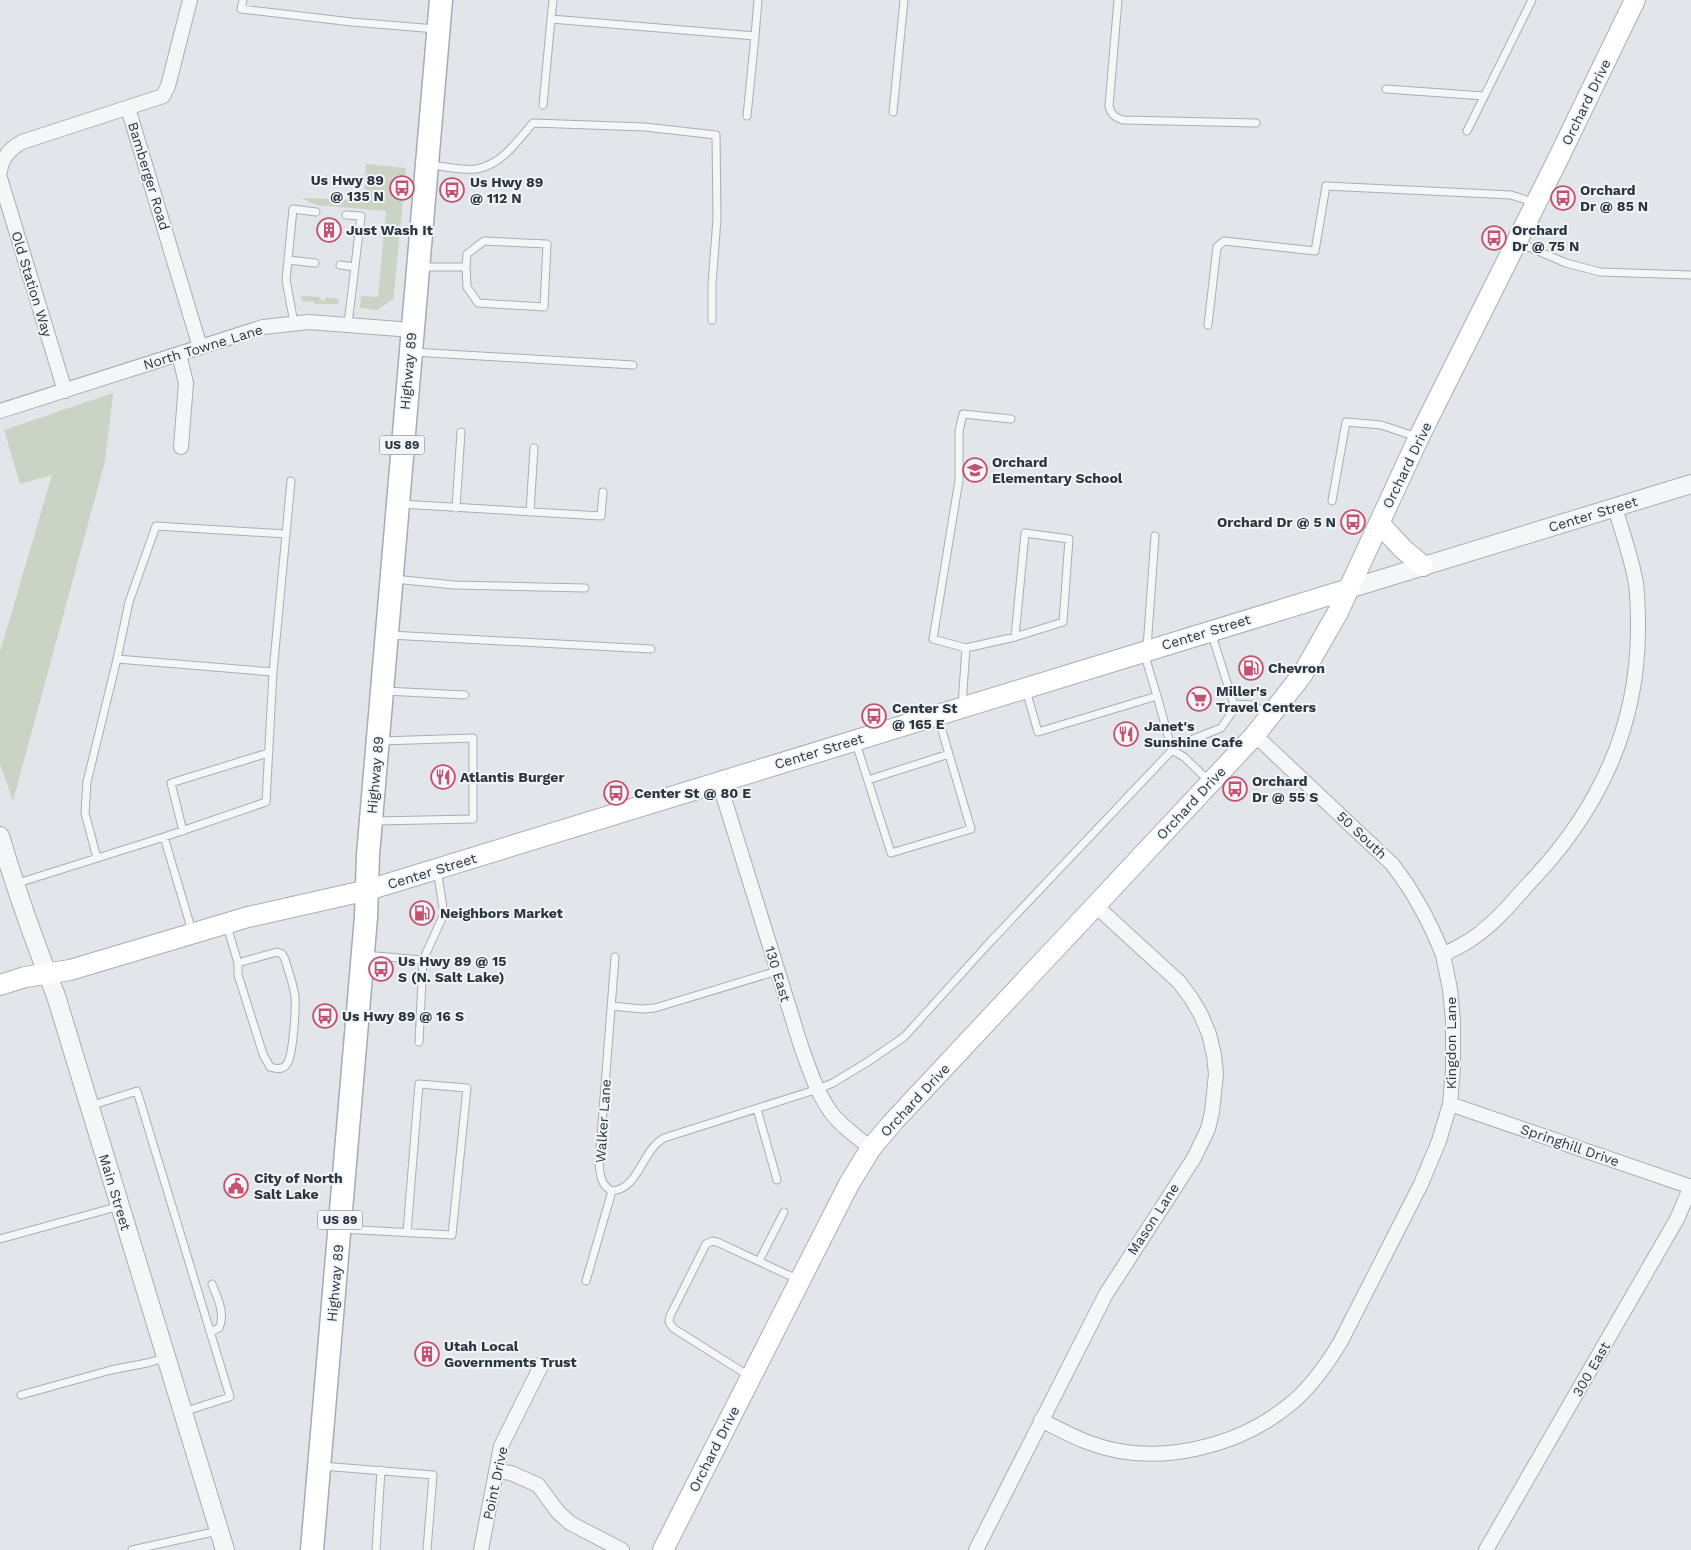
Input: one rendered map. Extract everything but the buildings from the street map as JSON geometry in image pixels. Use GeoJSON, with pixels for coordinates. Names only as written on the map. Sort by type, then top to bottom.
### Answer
{"type":"FeatureCollection","features":[{"type":"Feature","properties":{"kind":"main road","name":"Highway 89"},"geometry":{"type":"LineString","coordinates":[[312,1550],[368,890],[368,855],[377,741],[441,0]]}},
{"type":"Feature","properties":{"kind":"main road","name":"Orchard Drive"},"geometry":{"type":"LineString","coordinates":[[663,1550],[849,1184],[871,1148],[893,1122],[1255,735],[1302,675],[1349,589],[1419,438],[1635,0]]}},
{"type":"Feature","properties":{"kind":"main road"},"geometry":{"type":"LineString","coordinates":[[1379,523],[1402,548],[1423,566]]}},
{"type":"Feature","properties":{"kind":"main road","name":"Center Street"},"geometry":{"type":"LineString","coordinates":[[0,985],[25,977],[70,970],[266,912],[368,890],[1349,589]]}},
{"type":"Feature","properties":{"kind":"street","name":"Bamberger Road"},"geometry":{"type":"LineString","coordinates":[[190,0],[164,96],[128,108],[200,347]]}},
{"type":"Feature","properties":{"kind":"street"},"geometry":{"type":"LineString","coordinates":[[0,171],[3,161],[16,145],[128,108]]}},
{"type":"Feature","properties":{"kind":"street","name":"Old Station Way"},"geometry":{"type":"LineString","coordinates":[[0,178],[65,391]]}},
{"type":"Feature","properties":{"kind":"street","name":"North Towne Lane"},"geometry":{"type":"LineString","coordinates":[[0,411],[263,327],[309,322],[348,324],[411,341]]}},
{"type":"Feature","properties":{"kind":"street"},"geometry":{"type":"LineString","coordinates":[[179,354],[186,383],[181,446]]}},
{"type":"Feature","properties":{"kind":"street","name":"Center Street"},"geometry":{"type":"LineString","coordinates":[[1349,589],[1691,484]]}},
{"type":"Feature","properties":{"kind":"street"},"geometry":{"type":"LineString","coordinates":[[1443,954],[1472,939],[1495,920],[1559,850],[1587,810],[1617,750],[1634,685],[1638,651],[1638,612],[1634,572],[1615,507]]}},
{"type":"Feature","properties":{"kind":"street","name":"50 South"},"geometry":{"type":"LineString","coordinates":[[1255,735],[1392,864],[1421,907],[1443,954]]}},
{"type":"Feature","properties":{"kind":"street","name":"130 East"},"geometry":{"type":"LineString","coordinates":[[719,782],[805,1058],[818,1089],[831,1112],[846,1128],[871,1148]]}},
{"type":"Feature","properties":{"kind":"street","name":"Main Street"},"geometry":{"type":"LineString","coordinates":[[0,836],[14,884],[56,996],[225,1550]]}},
{"type":"Feature","properties":{"kind":"street","name":"Mason Lane"},"geometry":{"type":"LineString","coordinates":[[976,1550],[1117,1275],[1202,1143],[1208,1128],[1216,1074],[1214,1055],[1209,1034],[1191,998],[1179,982],[1096,906]]}},
{"type":"Feature","properties":{"kind":"street","name":"Kingdon Lane"},"geometry":{"type":"LineString","coordinates":[[1041,1420],[1090,1444],[1135,1452],[1180,1451],[1206,1447],[1253,1429],[1294,1401],[1311,1384],[1327,1364],[1341,1341],[1421,1184],[1439,1141],[1450,1104],[1453,1069],[1453,1021],[1450,988],[1443,954]]}},
{"type":"Feature","properties":{"kind":"street","name":"Springhill Drive"},"geometry":{"type":"LineString","coordinates":[[1450,1104],[1691,1186]]}},
{"type":"Feature","properties":{"kind":"street","name":"300 East"},"geometry":{"type":"LineString","coordinates":[[1486,1550],[1677,1219],[1691,1186]]}},
{"type":"Feature","properties":{"kind":"street","name":"Point Drive"},"geometry":{"type":"LineString","coordinates":[[480,1550],[501,1446],[542,1364]]}},
{"type":"Feature","properties":{"kind":"street"},"geometry":{"type":"LineString","coordinates":[[497,1471],[511,1473],[538,1485],[558,1512],[570,1523],[622,1550]]}},
{"type":"Feature","properties":{"kind":"lane"},"geometry":{"type":"LineString","coordinates":[[243,0],[240,9],[352,22],[439,29]]}},
{"type":"Feature","properties":{"kind":"lane"},"geometry":{"type":"LineString","coordinates":[[543,105],[553,0]]}},
{"type":"Feature","properties":{"kind":"lane"},"geometry":{"type":"LineString","coordinates":[[747,116],[758,0]]}},
{"type":"Feature","properties":{"kind":"lane"},"geometry":{"type":"LineString","coordinates":[[893,112],[904,0]]}},
{"type":"Feature","properties":{"kind":"lane"},"geometry":{"type":"LineString","coordinates":[[1118,0],[1110,106],[1110,112],[1114,117],[1123,120],[1256,123]]}},
{"type":"Feature","properties":{"kind":"lane"},"geometry":{"type":"LineString","coordinates":[[1467,131],[1532,0]]}},
{"type":"Feature","properties":{"kind":"lane"},"geometry":{"type":"LineString","coordinates":[[551,19],[754,36]]}},
{"type":"Feature","properties":{"kind":"lane"},"geometry":{"type":"LineString","coordinates":[[1386,89],[1484,96]]}},
{"type":"Feature","properties":{"kind":"lane"},"geometry":{"type":"LineString","coordinates":[[427,164],[476,169],[495,163],[509,151],[533,123],[645,127],[716,135],[717,219],[712,284],[712,320]]}},
{"type":"Feature","properties":{"kind":"lane"},"geometry":{"type":"LineString","coordinates":[[1208,325],[1217,247],[1224,241],[1314,251],[1326,186],[1511,195],[1536,203]]}},
{"type":"Feature","properties":{"kind":"lane"},"geometry":{"type":"LineString","coordinates":[[294,324],[286,280],[293,209],[316,212]]}},
{"type":"Feature","properties":{"kind":"lane"},"geometry":{"type":"LineString","coordinates":[[346,214],[362,216],[348,324]]}},
{"type":"Feature","properties":{"kind":"lane"},"geometry":{"type":"LineString","coordinates":[[484,241],[547,244],[544,307],[478,303],[468,287],[466,267],[468,254],[484,241]]}},
{"type":"Feature","properties":{"kind":"lane"},"geometry":{"type":"LineString","coordinates":[[1517,242],[1566,263],[1600,272],[1691,276]]}},
{"type":"Feature","properties":{"kind":"lane"},"geometry":{"type":"LineString","coordinates":[[288,260],[315,262]]}},
{"type":"Feature","properties":{"kind":"lane"},"geometry":{"type":"LineString","coordinates":[[340,265],[355,267]]}},
{"type":"Feature","properties":{"kind":"lane"},"geometry":{"type":"LineString","coordinates":[[418,266],[466,267]]}},
{"type":"Feature","properties":{"kind":"lane"},"geometry":{"type":"LineString","coordinates":[[411,341],[633,365]]}},
{"type":"Feature","properties":{"kind":"lane"},"geometry":{"type":"LineString","coordinates":[[1012,419],[963,414],[959,431],[958,480],[933,639],[966,648],[1015,637],[1063,622],[1069,539],[1025,533],[1015,637]]}},
{"type":"Feature","properties":{"kind":"lane"},"geometry":{"type":"LineString","coordinates":[[1332,501],[1346,422],[1381,426],[1419,438]]}},
{"type":"Feature","properties":{"kind":"lane"},"geometry":{"type":"LineString","coordinates":[[456,508],[461,432]]}},
{"type":"Feature","properties":{"kind":"lane"},"geometry":{"type":"LineString","coordinates":[[530,512],[534,448]]}},
{"type":"Feature","properties":{"kind":"lane"},"geometry":{"type":"LineString","coordinates":[[14,884],[183,831],[266,802],[273,672],[291,481]]}},
{"type":"Feature","properties":{"kind":"lane"},"geometry":{"type":"LineString","coordinates":[[397,504],[601,516],[603,492]]}},
{"type":"Feature","properties":{"kind":"lane"},"geometry":{"type":"LineString","coordinates":[[97,858],[85,813],[87,782],[129,602],[156,526],[286,534]]}},
{"type":"Feature","properties":{"kind":"lane"},"geometry":{"type":"LineString","coordinates":[[1155,536],[1145,651],[1172,750],[1184,757],[1210,782]]}},
{"type":"Feature","properties":{"kind":"lane"},"geometry":{"type":"LineString","coordinates":[[391,579],[454,585],[585,588]]}},
{"type":"Feature","properties":{"kind":"lane"},"geometry":{"type":"LineString","coordinates":[[586,1281],[612,1191],[623,1188],[632,1180],[648,1153],[660,1141],[818,1089],[869,1061],[904,1037],[990,941],[1176,746],[1221,728],[1235,708],[1211,631]]}},
{"type":"Feature","properties":{"kind":"lane"},"geometry":{"type":"LineString","coordinates":[[386,635],[651,649]]}},
{"type":"Feature","properties":{"kind":"lane"},"geometry":{"type":"LineString","coordinates":[[962,707],[966,648]]}},
{"type":"Feature","properties":{"kind":"lane"},"geometry":{"type":"LineString","coordinates":[[117,660],[273,672]]}},
{"type":"Feature","properties":{"kind":"lane"},"geometry":{"type":"LineString","coordinates":[[1025,688],[1038,732],[1157,696]]}},
{"type":"Feature","properties":{"kind":"lane"},"geometry":{"type":"LineString","coordinates":[[382,690],[465,695]]}},
{"type":"Feature","properties":{"kind":"lane"},"geometry":{"type":"LineString","coordinates":[[1234,704],[1253,705],[1271,716]]}},
{"type":"Feature","properties":{"kind":"lane"},"geometry":{"type":"LineString","coordinates":[[855,740],[892,853],[971,829],[938,715]]}},
{"type":"Feature","properties":{"kind":"lane"},"geometry":{"type":"LineString","coordinates":[[371,821],[473,819],[473,738],[377,741]]}},
{"type":"Feature","properties":{"kind":"lane"},"geometry":{"type":"LineString","coordinates":[[183,831],[171,783],[268,753]]}},
{"type":"Feature","properties":{"kind":"lane"},"geometry":{"type":"LineString","coordinates":[[868,780],[949,754]]}},
{"type":"Feature","properties":{"kind":"lane"},"geometry":{"type":"LineString","coordinates":[[164,837],[193,933]]}},
{"type":"Feature","properties":{"kind":"lane"},"geometry":{"type":"LineString","coordinates":[[420,1042],[423,960],[444,914],[437,869]]}},
{"type":"Feature","properties":{"kind":"lane"},"geometry":{"type":"LineString","coordinates":[[226,923],[238,963],[238,975],[264,1059],[274,1069],[284,1067],[288,1063],[291,1054],[296,1005],[295,994],[285,959],[282,954],[277,952],[238,963]]}},
{"type":"Feature","properties":{"kind":"lane"},"geometry":{"type":"LineString","coordinates":[[362,955],[423,960]]}},
{"type":"Feature","properties":{"kind":"lane","name":"Walker Lane"},"geometry":{"type":"LineString","coordinates":[[612,1191],[607,1189],[602,1180],[599,1162],[615,957]]}},
{"type":"Feature","properties":{"kind":"lane"},"geometry":{"type":"LineString","coordinates":[[612,1006],[642,1009],[655,1008],[777,971]]}},
{"type":"Feature","properties":{"kind":"lane"},"geometry":{"type":"LineString","coordinates":[[340,1229],[452,1235],[466,1088],[419,1084],[407,1232]]}},
{"type":"Feature","properties":{"kind":"lane"},"geometry":{"type":"LineString","coordinates":[[89,1106],[137,1091],[230,1398],[182,1412]]}},
{"type":"Feature","properties":{"kind":"lane"},"geometry":{"type":"LineString","coordinates":[[757,1109],[777,1180]]}},
{"type":"Feature","properties":{"kind":"lane"},"geometry":{"type":"LineString","coordinates":[[0,1239],[120,1206]]}},
{"type":"Feature","properties":{"kind":"lane"},"geometry":{"type":"LineString","coordinates":[[759,1261],[784,1212]]}},
{"type":"Feature","properties":{"kind":"lane"},"geometry":{"type":"LineString","coordinates":[[750,1377],[673,1328],[669,1322],[670,1316],[706,1244],[712,1241],[717,1242],[800,1281]]}},
{"type":"Feature","properties":{"kind":"lane"},"geometry":{"type":"LineString","coordinates":[[210,1332],[220,1328],[222,1321],[222,1313],[212,1284]]}},
{"type":"Feature","properties":{"kind":"lane"},"geometry":{"type":"LineString","coordinates":[[22,1395],[111,1370],[166,1358]]}},
{"type":"Feature","properties":{"kind":"lane"},"geometry":{"type":"LineString","coordinates":[[319,1466],[433,1475],[427,1550]]}},
{"type":"Feature","properties":{"kind":"lane"},"geometry":{"type":"LineString","coordinates":[[376,1550],[381,1470]]}},
{"type":"Feature","properties":{"kind":"lane"},"geometry":{"type":"LineString","coordinates":[[132,1550],[219,1531]]}},
{"type":"Feature","properties":{"kind":"green space"},"geometry":{"type":"Polygon","coordinates":[[[366,164],[406,168],[393,299],[377,310],[360,308],[361,296],[378,297],[386,211],[316,205],[301,198],[364,200],[366,164]]]}},
{"type":"Feature","properties":{"kind":"green space"},"geometry":{"type":"Polygon","coordinates":[[[301,297],[319,297],[322,301],[326,297],[338,299],[339,302],[337,304],[315,304],[313,301],[303,302],[301,297]]]}},
{"type":"Feature","properties":{"kind":"green space"},"geometry":{"type":"Polygon","coordinates":[[[113,393],[105,461],[13,801],[0,764],[0,652],[52,475],[20,484],[4,430],[113,393]]]}},
{"type":"Feature","properties":{"kind":"place","name":"Us Hwy 89 @ 135 N"},"geometry":{"type":"Point","coordinates":[402,188]}},
{"type":"Feature","properties":{"kind":"place","name":"Us Hwy 89 @ 112 N"},"geometry":{"type":"Point","coordinates":[452,190]}},
{"type":"Feature","properties":{"kind":"place","name":"Orchard Dr @ 85 N"},"geometry":{"type":"Point","coordinates":[1563,198]}},
{"type":"Feature","properties":{"kind":"place","name":"Just Wash It"},"geometry":{"type":"Point","coordinates":[329,230]}},
{"type":"Feature","properties":{"kind":"place","name":"Orchard Dr @ 75 N"},"geometry":{"type":"Point","coordinates":[1494,238]}},
{"type":"Feature","properties":{"kind":"place","name":"Orchard Elementary School"},"geometry":{"type":"Point","coordinates":[975,470]}},
{"type":"Feature","properties":{"kind":"place","name":"Orchard Dr @ 5 N"},"geometry":{"type":"Point","coordinates":[1353,522]}},
{"type":"Feature","properties":{"kind":"place","name":"Chevron"},"geometry":{"type":"Point","coordinates":[1251,668]}},
{"type":"Feature","properties":{"kind":"place","name":"Miller's Travel Centers"},"geometry":{"type":"Point","coordinates":[1199,699]}},
{"type":"Feature","properties":{"kind":"place","name":"Center St @ 165 E"},"geometry":{"type":"Point","coordinates":[874,716]}},
{"type":"Feature","properties":{"kind":"place","name":"Janet's Sunshine Cafe"},"geometry":{"type":"Point","coordinates":[1126,734]}},
{"type":"Feature","properties":{"kind":"place","name":"Atlantis Burger"},"geometry":{"type":"Point","coordinates":[443,777]}},
{"type":"Feature","properties":{"kind":"place","name":"Orchard Dr @ 55 S"},"geometry":{"type":"Point","coordinates":[1235,789]}},
{"type":"Feature","properties":{"kind":"place","name":"Center St @ 80 E"},"geometry":{"type":"Point","coordinates":[616,793]}},
{"type":"Feature","properties":{"kind":"place","name":"Neighbors Market"},"geometry":{"type":"Point","coordinates":[422,913]}},
{"type":"Feature","properties":{"kind":"place","name":"Us Hwy 89 @ 15 S (N. Salt Lake)"},"geometry":{"type":"Point","coordinates":[381,969]}},
{"type":"Feature","properties":{"kind":"place","name":"Us Hwy 89 @ 16 S"},"geometry":{"type":"Point","coordinates":[325,1016]}},
{"type":"Feature","properties":{"kind":"place","name":"City of North Salt Lake"},"geometry":{"type":"Point","coordinates":[236,1186]}},
{"type":"Feature","properties":{"kind":"place","name":"Utah Local Governments Trust"},"geometry":{"type":"Point","coordinates":[427,1354]}}]}
